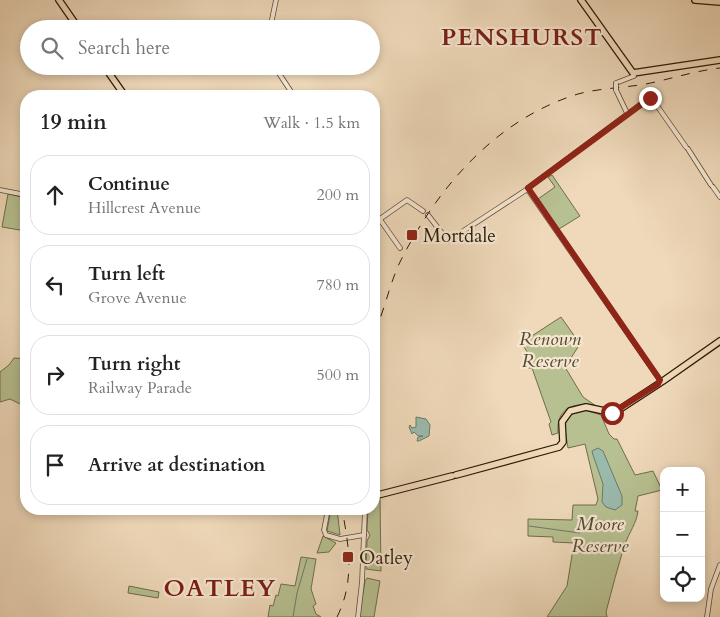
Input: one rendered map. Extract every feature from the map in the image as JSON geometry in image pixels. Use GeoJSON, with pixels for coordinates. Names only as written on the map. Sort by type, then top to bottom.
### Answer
{"type":"FeatureCollection","features":[{"type":"Feature","properties":{"kind":"main road"},"geometry":{"type":"LineString","coordinates":[[59,0],[72,20]]}},
{"type":"Feature","properties":{"kind":"main road"},"geometry":{"type":"LineString","coordinates":[[581,0],[633,73],[720,60]]}},
{"type":"Feature","properties":{"kind":"main road"},"geometry":{"type":"LineString","coordinates":[[694,0],[720,2]]}},
{"type":"Feature","properties":{"kind":"main road"},"geometry":{"type":"LineString","coordinates":[[110,75],[121,90]]}},
{"type":"Feature","properties":{"kind":"main road"},"geometry":{"type":"LineString","coordinates":[[380,494],[562,445],[562,422],[570,411],[586,407],[614,413],[720,341]]}},
{"type":"Feature","properties":{"kind":"street"},"geometry":{"type":"LineString","coordinates":[[272,20],[276,0]]}},
{"type":"Feature","properties":{"kind":"street"},"geometry":{"type":"LineString","coordinates":[[627,113],[616,90],[616,83],[618,80],[634,76],[633,73]]}},
{"type":"Feature","properties":{"kind":"street"},"geometry":{"type":"LineString","coordinates":[[280,75],[290,90]]}},
{"type":"Feature","properties":{"kind":"street"},"geometry":{"type":"LineString","coordinates":[[428,215],[448,241],[527,189],[627,113],[650,98],[720,197]]}},
{"type":"Feature","properties":{"kind":"street"},"geometry":{"type":"LineString","coordinates":[[527,189],[661,381]]}},
{"type":"Feature","properties":{"kind":"street"},"geometry":{"type":"LineString","coordinates":[[0,190],[20,193]]}},
{"type":"Feature","properties":{"kind":"street"},"geometry":{"type":"LineString","coordinates":[[400,248],[380,219],[407,200],[422,212]]}},
{"type":"Feature","properties":{"kind":"street"},"geometry":{"type":"LineString","coordinates":[[327,515],[324,528],[326,535],[340,539],[364,535]]}},
{"type":"Feature","properties":{"kind":"street"},"geometry":{"type":"LineString","coordinates":[[358,617],[362,595],[365,515]]}},
{"type":"Feature","properties":{"kind":"street"},"geometry":{"type":"LineString","coordinates":[[707,617],[711,589],[720,565]]}},
{"type":"Feature","properties":{"kind":"green space"},"geometry":{"type":"Polygon","coordinates":[[[552,175],[580,216],[559,229],[538,199],[555,187],[548,177],[552,175]]]}},
{"type":"Feature","properties":{"kind":"green space"},"geometry":{"type":"Polygon","coordinates":[[[8,194],[20,197],[20,230],[2,227],[8,194]]]}},
{"type":"Feature","properties":{"kind":"green space","name":"Renown Reserve"},"geometry":{"type":"Polygon","coordinates":[[[561,317],[580,344],[565,367],[583,397],[596,406],[580,405],[568,408],[560,417],[558,433],[552,435],[549,424],[551,422],[532,368],[528,368],[528,353],[521,343],[561,317]]]}},
{"type":"Feature","properties":{"kind":"green space"},"geometry":{"type":"Polygon","coordinates":[[[14,358],[20,358],[20,404],[10,399],[0,402],[0,372],[14,358]]]}},
{"type":"Feature","properties":{"kind":"green space","name":"Moore Reserve"},"geometry":{"type":"Polygon","coordinates":[[[585,410],[601,415],[609,434],[614,439],[617,439],[635,475],[653,471],[660,486],[660,490],[638,496],[635,511],[638,511],[635,523],[625,544],[606,612],[607,617],[547,617],[567,586],[574,543],[553,542],[553,537],[528,536],[528,519],[572,520],[573,505],[596,505],[598,499],[585,444],[568,448],[565,428],[567,419],[577,412],[585,410]]]}},
{"type":"Feature","properties":{"kind":"green space"},"geometry":{"type":"Polygon","coordinates":[[[380,498],[381,571],[366,569],[367,541],[370,535],[367,530],[368,515],[380,515],[380,498]]]}},
{"type":"Feature","properties":{"kind":"green space"},"geometry":{"type":"Polygon","coordinates":[[[330,515],[338,515],[340,535],[327,531],[330,515]]]}},
{"type":"Feature","properties":{"kind":"green space"},"geometry":{"type":"Polygon","coordinates":[[[323,536],[336,543],[329,552],[317,553],[323,536]]]}},
{"type":"Feature","properties":{"kind":"green space"},"geometry":{"type":"Polygon","coordinates":[[[301,557],[316,559],[311,589],[316,604],[313,606],[316,614],[321,617],[268,617],[270,605],[273,606],[281,584],[295,586],[301,557]]]}},
{"type":"Feature","properties":{"kind":"green space"},"geometry":{"type":"Polygon","coordinates":[[[367,578],[380,581],[374,617],[359,617],[365,581],[367,578]]]}},
{"type":"Feature","properties":{"kind":"green space"},"geometry":{"type":"Polygon","coordinates":[[[129,586],[159,592],[158,598],[128,593],[129,586]]]}},
{"type":"Feature","properties":{"kind":"shaded area"},"geometry":{"type":"Polygon","coordinates":[[[416,417],[426,419],[430,425],[429,436],[419,441],[417,441],[418,437],[423,436],[418,436],[414,432],[412,434],[409,427],[410,425],[412,428],[416,427],[416,417]]]}},
{"type":"Feature","properties":{"kind":"shaded area"},"geometry":{"type":"Polygon","coordinates":[[[598,448],[603,451],[622,496],[622,505],[615,510],[606,507],[602,502],[603,484],[592,451],[598,448]]]}},
{"type":"Feature","properties":{"kind":"waterway"},"geometry":{"type":"LineString","coordinates":[[529,526],[580,533]]}},
{"type":"Feature","properties":{"kind":"waterway"},"geometry":{"type":"LineString","coordinates":[[293,617],[297,593],[307,559]]}},
{"type":"Feature","properties":{"kind":"railway"},"geometry":{"type":"LineString","coordinates":[[380,318],[400,262],[432,208],[451,183],[495,139],[521,120],[548,105],[578,94],[646,84],[720,68]]}},
{"type":"Feature","properties":{"kind":"railway"},"geometry":{"type":"LineString","coordinates":[[337,617],[343,604],[349,563],[343,515]]}},
{"type":"Feature","properties":{"kind":"place","name":"Mortdale"},"geometry":{"type":"Point","coordinates":[412,235]}},
{"type":"Feature","properties":{"kind":"place","name":"Oatley"},"geometry":{"type":"Point","coordinates":[348,557]}},
{"type":"Feature","properties":{"kind":"district","name":"PENSHURST"},"geometry":{"type":"Point","coordinates":[522,37]}},
{"type":"Feature","properties":{"kind":"district","name":"OATLEY"},"geometry":{"type":"Point","coordinates":[220,588]}},
{"type":"Feature","properties":{"kind":"route"},"geometry":{"type":"LineString","coordinates":[[612,413],[618,412],[660,383],[660,380],[528,188],[646,99],[650,98]]}}]}
